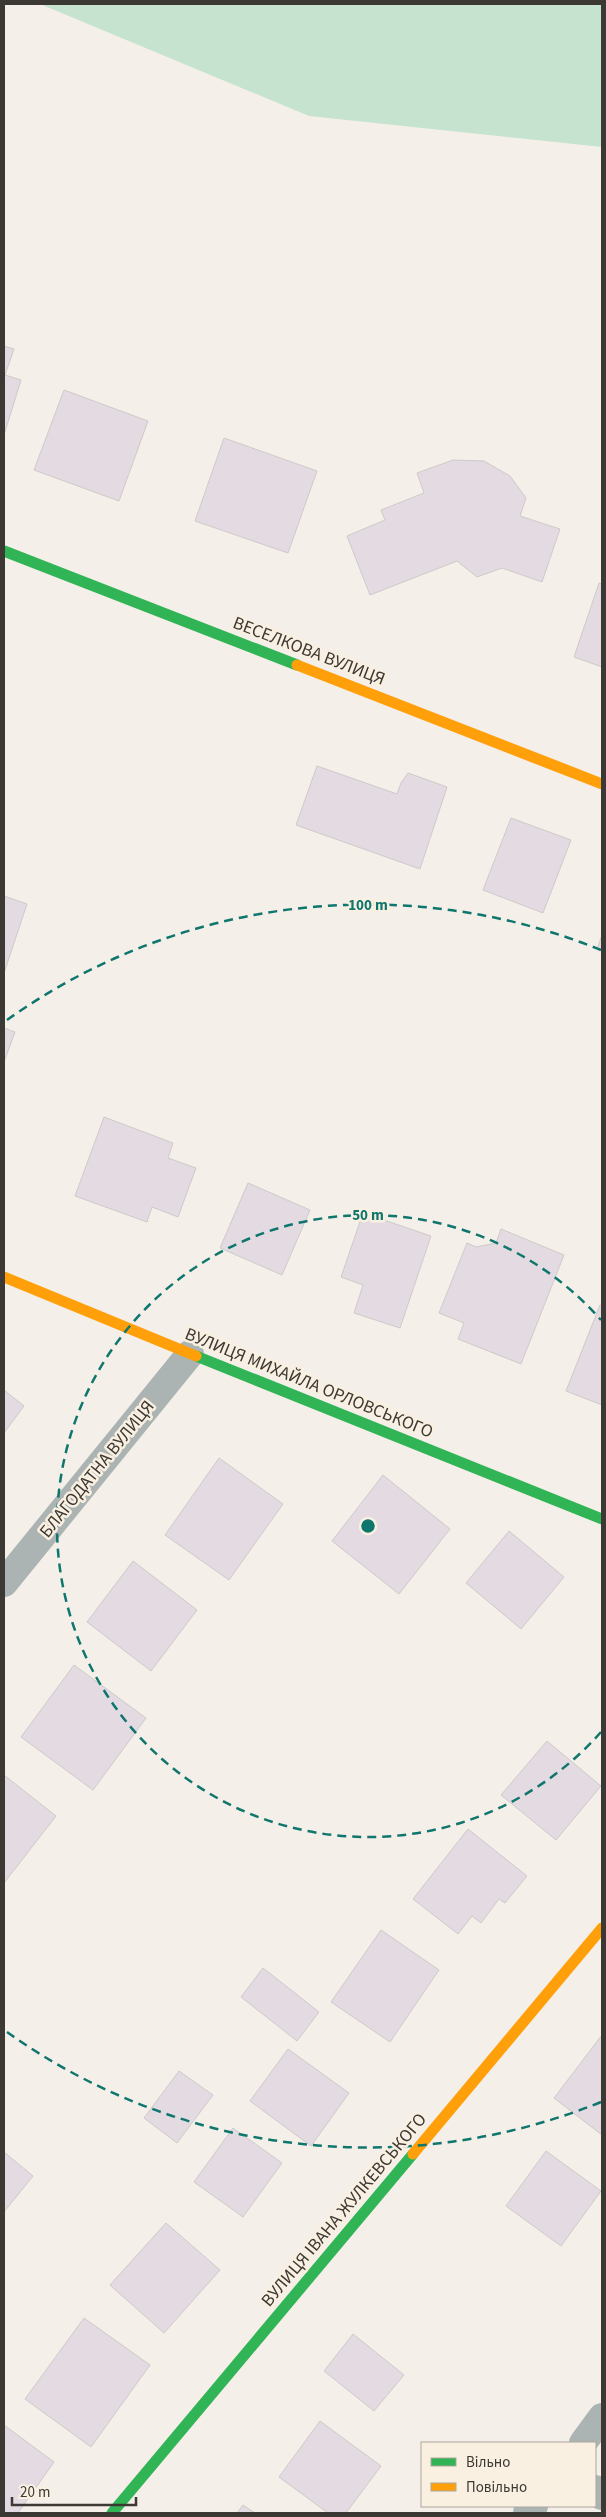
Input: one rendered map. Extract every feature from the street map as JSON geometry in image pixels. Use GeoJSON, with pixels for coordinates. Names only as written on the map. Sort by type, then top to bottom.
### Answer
{"type":"FeatureCollection","features":[{"type":"Feature","properties":{"kind":"street","name":"ВЕСЕЛКОВА ВУЛИЦЯ"},"geometry":{"type":"LineString","coordinates":[[4,551],[602,784]]}},
{"type":"Feature","properties":{"kind":"street","name":"ВУЛИЦЯ МИХАЙЛА ОРЛОВСЬКОГО"},"geometry":{"type":"LineString","coordinates":[[4,1277],[190,1354],[602,1519]]}},
{"type":"Feature","properties":{"kind":"street","name":"БЛАГОДАТНА ВУЛИЦЯ"},"geometry":{"type":"LineString","coordinates":[[4,1583],[190,1354]]}},
{"type":"Feature","properties":{"kind":"street","name":"ВУЛИЦЯ ІВАНА ЖУЛКЕВСЬКОГО"},"geometry":{"type":"LineString","coordinates":[[112,2513],[602,1928]]}},
{"type":"Feature","properties":{"kind":"street"},"geometry":{"type":"LineString","coordinates":[[584,2442],[602,2417]]}},
{"type":"Feature","properties":{"kind":"green space"},"geometry":{"type":"Polygon","coordinates":[[[40,4],[602,4],[602,147],[309,116],[40,4]]]}},
{"type":"Feature","properties":{"kind":"building"},"geometry":{"type":"Polygon","coordinates":[[[4,346],[14,349],[5,375],[21,380],[4,435],[4,346]]]}},
{"type":"Feature","properties":{"kind":"building"},"geometry":{"type":"Polygon","coordinates":[[[64,390],[148,421],[119,501],[34,470],[64,390]]]}},
{"type":"Feature","properties":{"kind":"building"},"geometry":{"type":"Polygon","coordinates":[[[224,438],[317,471],[288,553],[195,521],[224,438]]]}},
{"type":"Feature","properties":{"kind":"building"},"geometry":{"type":"Polygon","coordinates":[[[453,460],[484,461],[510,476],[526,498],[520,516],[560,529],[542,582],[502,568],[477,577],[457,561],[370,595],[347,536],[385,520],[381,510],[424,493],[417,473],[453,460]]]}},
{"type":"Feature","properties":{"kind":"building"},"geometry":{"type":"Polygon","coordinates":[[[599,583],[602,584],[602,667],[574,657],[599,583]]]}},
{"type":"Feature","properties":{"kind":"building"},"geometry":{"type":"Polygon","coordinates":[[[317,766],[397,794],[401,783],[408,773],[447,787],[420,869],[296,825],[317,766]]]}},
{"type":"Feature","properties":{"kind":"building"},"geometry":{"type":"Polygon","coordinates":[[[511,818],[571,840],[543,913],[483,890],[511,818]]]}},
{"type":"Feature","properties":{"kind":"building"},"geometry":{"type":"Polygon","coordinates":[[[4,896],[27,904],[4,973],[4,896]]]}},
{"type":"Feature","properties":{"kind":"building"},"geometry":{"type":"Polygon","coordinates":[[[602,935],[602,951],[597,949],[602,935]]]}},
{"type":"Feature","properties":{"kind":"building"},"geometry":{"type":"Polygon","coordinates":[[[4,1028],[15,1032],[4,1062],[4,1028]]]}},
{"type":"Feature","properties":{"kind":"building"},"geometry":{"type":"Polygon","coordinates":[[[104,1117],[173,1143],[168,1158],[196,1168],[178,1217],[152,1207],[147,1222],[75,1196],[104,1117]]]}},
{"type":"Feature","properties":{"kind":"building"},"geometry":{"type":"Polygon","coordinates":[[[248,1183],[310,1210],[282,1275],[220,1248],[248,1183]]]}},
{"type":"Feature","properties":{"kind":"building"},"geometry":{"type":"Polygon","coordinates":[[[363,1213],[431,1236],[400,1328],[354,1313],[363,1285],[341,1277],[363,1213]]]}},
{"type":"Feature","properties":{"kind":"building"},"geometry":{"type":"Polygon","coordinates":[[[501,1229],[564,1255],[521,1364],[458,1339],[464,1323],[439,1313],[467,1243],[476,1247],[496,1243],[501,1229]]]}},
{"type":"Feature","properties":{"kind":"building"},"geometry":{"type":"Polygon","coordinates":[[[600,1305],[602,1306],[602,1405],[566,1391],[600,1305]]]}},
{"type":"Feature","properties":{"kind":"building"},"geometry":{"type":"Polygon","coordinates":[[[4,1390],[24,1406],[4,1433],[4,1390]]]}},
{"type":"Feature","properties":{"kind":"building"},"geometry":{"type":"Polygon","coordinates":[[[219,1458],[283,1504],[229,1580],[165,1535],[219,1458]]]}},
{"type":"Feature","properties":{"kind":"building"},"geometry":{"type":"Polygon","coordinates":[[[383,1475],[450,1529],[399,1594],[332,1541],[383,1475]]]}},
{"type":"Feature","properties":{"kind":"building"},"geometry":{"type":"Polygon","coordinates":[[[509,1531],[564,1577],[521,1629],[466,1583],[509,1531]]]}},
{"type":"Feature","properties":{"kind":"building"},"geometry":{"type":"Polygon","coordinates":[[[133,1561],[197,1610],[151,1671],[87,1622],[133,1561]]]}},
{"type":"Feature","properties":{"kind":"building"},"geometry":{"type":"Polygon","coordinates":[[[74,1665],[146,1718],[93,1790],[21,1737],[74,1665]]]}},
{"type":"Feature","properties":{"kind":"building"},"geometry":{"type":"Polygon","coordinates":[[[547,1741],[601,1786],[556,1840],[501,1795],[547,1741]]]}},
{"type":"Feature","properties":{"kind":"building"},"geometry":{"type":"Polygon","coordinates":[[[4,1775],[56,1816],[4,1883],[4,1775]]]}},
{"type":"Feature","properties":{"kind":"building"},"geometry":{"type":"Polygon","coordinates":[[[468,1829],[527,1876],[505,1903],[499,1899],[481,1923],[472,1916],[458,1934],[413,1899],[468,1829]]]}},
{"type":"Feature","properties":{"kind":"building"},"geometry":{"type":"Polygon","coordinates":[[[381,1930],[439,1970],[390,2042],[331,2002],[381,1930]]]}},
{"type":"Feature","properties":{"kind":"building"},"geometry":{"type":"Polygon","coordinates":[[[263,1968],[319,2012],[297,2041],[241,1997],[263,1968]]]}},
{"type":"Feature","properties":{"kind":"building"},"geometry":{"type":"Polygon","coordinates":[[[602,2035],[602,2135],[554,2098],[602,2035]]]}},
{"type":"Feature","properties":{"kind":"building"},"geometry":{"type":"Polygon","coordinates":[[[288,2049],[349,2093],[311,2146],[250,2101],[288,2049]]]}},
{"type":"Feature","properties":{"kind":"building"},"geometry":{"type":"Polygon","coordinates":[[[179,2071],[213,2095],[177,2143],[144,2118],[179,2071]]]}},
{"type":"Feature","properties":{"kind":"building"},"geometry":{"type":"Polygon","coordinates":[[[233,2128],[282,2163],[243,2217],[194,2182],[233,2128]]]}},
{"type":"Feature","properties":{"kind":"building"},"geometry":{"type":"Polygon","coordinates":[[[546,2151],[601,2191],[561,2246],[506,2206],[546,2151]]]}},
{"type":"Feature","properties":{"kind":"building"},"geometry":{"type":"Polygon","coordinates":[[[4,2152],[33,2176],[4,2212],[4,2152]]]}},
{"type":"Feature","properties":{"kind":"building"},"geometry":{"type":"Polygon","coordinates":[[[166,2223],[220,2270],[164,2333],[110,2285],[166,2223]]]}},
{"type":"Feature","properties":{"kind":"building"},"geometry":{"type":"Polygon","coordinates":[[[84,2318],[150,2365],[91,2447],[25,2399],[84,2318]]]}},
{"type":"Feature","properties":{"kind":"building"},"geometry":{"type":"Polygon","coordinates":[[[353,2334],[404,2375],[374,2411],[324,2371],[353,2334]]]}},
{"type":"Feature","properties":{"kind":"building"},"geometry":{"type":"Polygon","coordinates":[[[320,2421],[381,2466],[346,2513],[328,2513],[279,2477],[320,2421]]]}},
{"type":"Feature","properties":{"kind":"building"},"geometry":{"type":"Polygon","coordinates":[[[4,2425],[54,2462],[18,2513],[4,2513],[4,2425]]]}},
{"type":"Feature","properties":{"kind":"building"},"geometry":{"type":"Polygon","coordinates":[[[243,2505],[255,2513],[237,2513],[243,2505]]]}},
{"type":"Feature","properties":{"kind":"traffic: fast"},"geometry":{"type":"LineString","coordinates":[[4,551],[297,665]]}},
{"type":"Feature","properties":{"kind":"traffic: fast"},"geometry":{"type":"LineString","coordinates":[[196,1356],[602,1519]]}},
{"type":"Feature","properties":{"kind":"traffic: fast"},"geometry":{"type":"LineString","coordinates":[[112,2513],[413,2154]]}},
{"type":"Feature","properties":{"kind":"traffic: slow"},"geometry":{"type":"LineString","coordinates":[[297,665],[602,784]]}},
{"type":"Feature","properties":{"kind":"traffic: slow"},"geometry":{"type":"LineString","coordinates":[[4,1277],[196,1356]]}},
{"type":"Feature","properties":{"kind":"traffic: slow"},"geometry":{"type":"LineString","coordinates":[[413,2154],[602,1928]]}}]}
